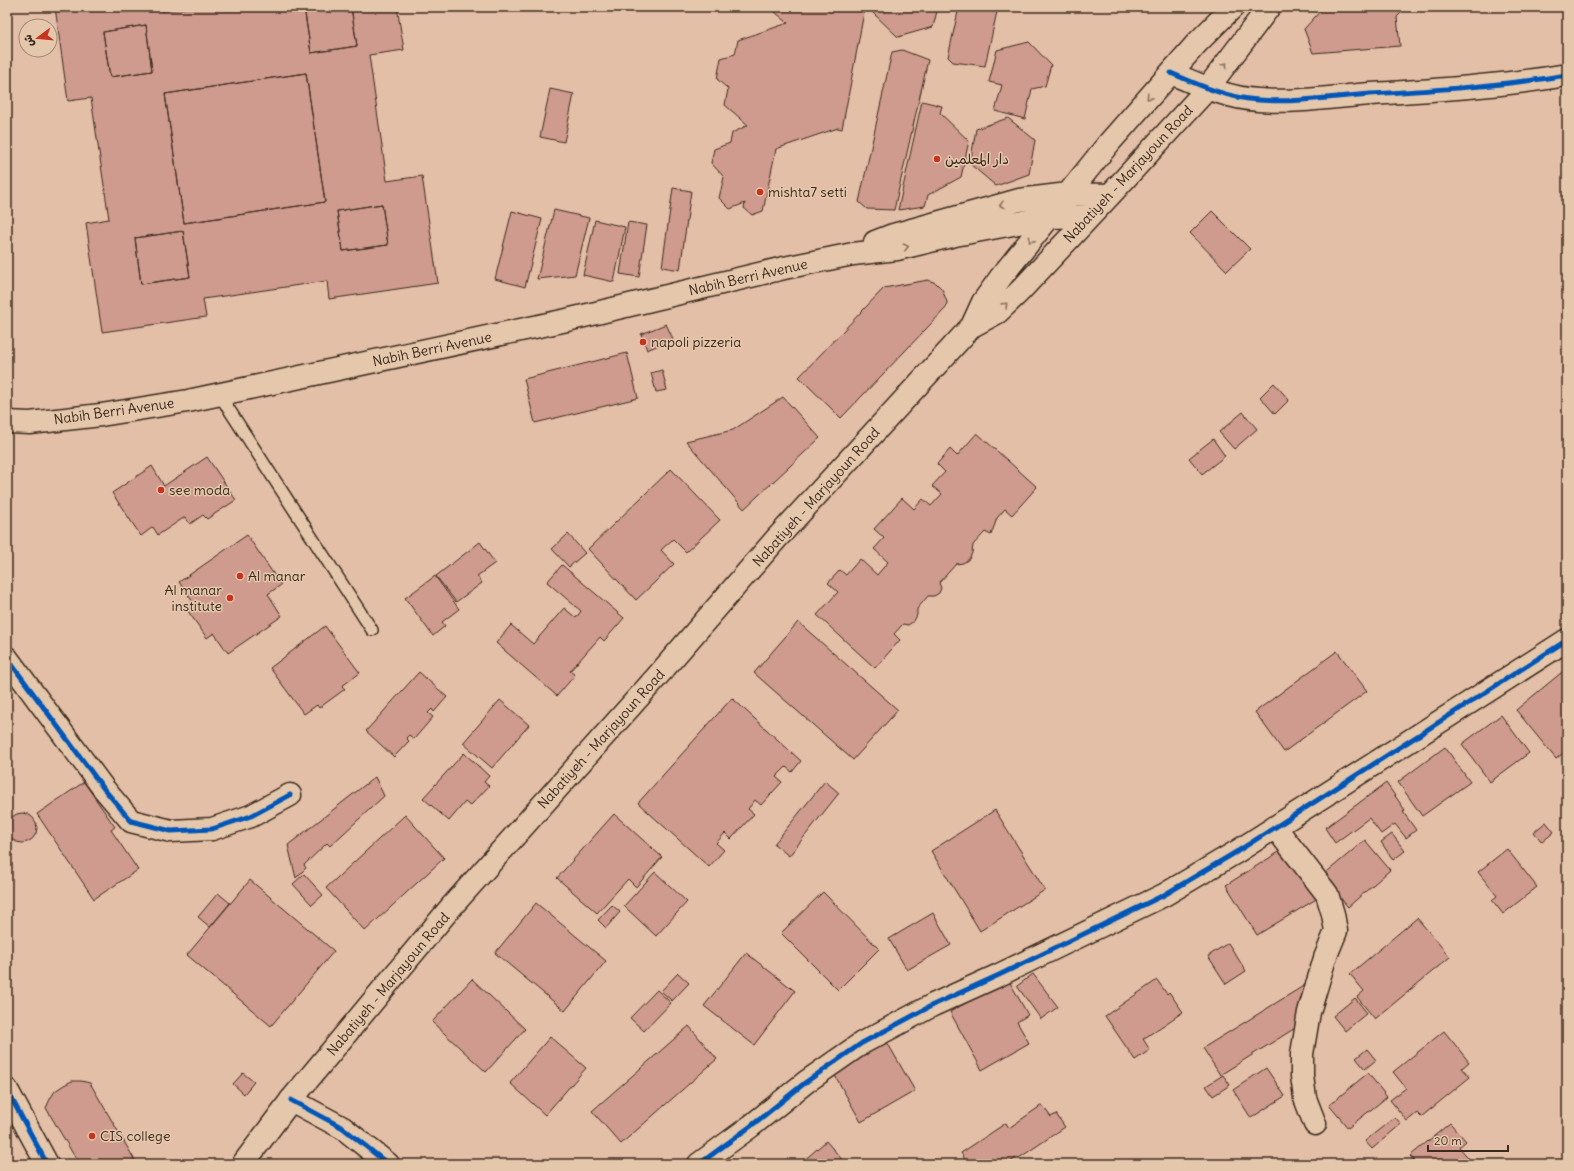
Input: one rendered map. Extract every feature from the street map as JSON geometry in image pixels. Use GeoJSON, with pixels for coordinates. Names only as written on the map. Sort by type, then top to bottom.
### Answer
{"type":"FeatureCollection","features":[{"type":"Feature","properties":{"kind":"main road","name":"Nabatiyeh - Marjayoun Road"},"geometry":{"type":"LineString","coordinates":[[243,1164],[291,1100],[452,906],[654,680],[777,538],[972,326],[983,302],[992,289],[1109,143],[1197,43],[1233,7]]}},
{"type":"Feature","properties":{"kind":"main road","name":"Nabatiyeh - Marjayoun Road"},"geometry":{"type":"LineString","coordinates":[[972,326],[998,312],[1019,292],[1110,195],[1207,89],[1269,7]]}},
{"type":"Feature","properties":{"kind":"main road"},"geometry":{"type":"LineString","coordinates":[[1171,73],[1207,89],[1232,96],[1258,100],[1302,100],[1529,81],[1567,75]]}},
{"type":"Feature","properties":{"kind":"main road","name":"Nabih Berri Avenue"},"geometry":{"type":"LineString","coordinates":[[853,254],[880,239],[1020,200],[1068,194],[1110,195]]}},
{"type":"Feature","properties":{"kind":"main road","name":"Nabih Berri Avenue"},"geometry":{"type":"LineString","coordinates":[[7,422],[30,423],[101,415],[219,394],[567,320],[784,268],[853,254],[897,249],[955,235],[1050,217],[1090,216]]}},
{"type":"Feature","properties":{"kind":"main road"},"geometry":{"type":"LineString","coordinates":[[699,1164],[751,1126],[806,1082],[862,1043],[933,1005],[999,975],[1164,895],[1275,827],[1567,640]]}},
{"type":"Feature","properties":{"kind":"main road"},"geometry":{"type":"LineString","coordinates":[[7,658],[104,789],[131,821],[171,831],[212,829],[251,816],[290,795]]}},
{"type":"Feature","properties":{"kind":"main road"},"geometry":{"type":"LineString","coordinates":[[1275,827],[1327,894],[1336,931],[1325,958],[1309,1012],[1302,1054],[1302,1076],[1306,1098],[1315,1124]]}},
{"type":"Feature","properties":{"kind":"main road"},"geometry":{"type":"LineString","coordinates":[[7,1090],[47,1164]]}},
{"type":"Feature","properties":{"kind":"main road"},"geometry":{"type":"LineString","coordinates":[[291,1100],[343,1128],[388,1164]]}},
{"type":"Feature","properties":{"kind":"lane"},"geometry":{"type":"LineString","coordinates":[[219,394],[372,630]]}},
{"type":"Feature","properties":{"kind":"building"},"geometry":{"type":"Polygon","coordinates":[[[55,7],[162,7],[162,11],[191,7],[304,7],[311,53],[357,46],[351,7],[397,7],[404,50],[369,55],[387,181],[422,176],[438,283],[329,299],[327,281],[203,299],[206,317],[102,332],[86,223],[109,219],[91,98],[68,101],[58,29],[58,18],[57,18],[55,7]],[[146,25],[103,32],[110,77],[152,71],[146,25]],[[306,73],[165,94],[184,223],[325,202],[306,73]],[[382,204],[337,211],[343,251],[388,245],[382,204]],[[183,231],[135,238],[141,284],[190,277],[183,231]]]}},
{"type":"Feature","properties":{"kind":"building"},"geometry":{"type":"Polygon","coordinates":[[[304,7],[351,7],[357,46],[311,53],[304,7]]]}},
{"type":"Feature","properties":{"kind":"building"},"geometry":{"type":"Polygon","coordinates":[[[776,7],[865,7],[842,129],[838,128],[776,149],[763,211],[752,215],[744,208],[745,203],[730,209],[719,198],[724,177],[711,163],[714,149],[730,143],[732,133],[748,125],[725,105],[728,89],[717,79],[721,58],[735,54],[738,40],[788,23],[775,12],[776,7]]]}},
{"type":"Feature","properties":{"kind":"building"},"geometry":{"type":"Polygon","coordinates":[[[873,7],[938,7],[933,27],[898,37],[872,12],[873,7]]]}},
{"type":"Feature","properties":{"kind":"building"},"geometry":{"type":"Polygon","coordinates":[[[959,7],[998,7],[985,66],[953,62],[948,57],[959,7]]]}},
{"type":"Feature","properties":{"kind":"building"},"geometry":{"type":"Polygon","coordinates":[[[1324,7],[1407,7],[1397,17],[1400,46],[1313,53],[1304,29],[1324,7]]]}},
{"type":"Feature","properties":{"kind":"building"},"geometry":{"type":"Polygon","coordinates":[[[146,25],[152,71],[110,77],[103,32],[146,25]]]}},
{"type":"Feature","properties":{"kind":"building"},"geometry":{"type":"Polygon","coordinates":[[[1029,42],[1051,65],[1045,86],[1032,89],[1025,119],[995,111],[1002,85],[989,82],[997,50],[1029,42]]]}},
{"type":"Feature","properties":{"kind":"building"},"geometry":{"type":"Polygon","coordinates":[[[902,50],[928,60],[894,210],[867,209],[859,202],[892,52],[902,50]]]}},
{"type":"Feature","properties":{"kind":"building"},"geometry":{"type":"Polygon","coordinates":[[[306,73],[325,202],[184,223],[165,94],[306,73]]]}},
{"type":"Feature","properties":{"kind":"building"},"geometry":{"type":"Polygon","coordinates":[[[550,89],[574,94],[564,142],[540,137],[550,89]]]}},
{"type":"Feature","properties":{"kind":"building","name":"دار المعلمين"},"geometry":{"type":"Polygon","coordinates":[[[922,101],[942,106],[940,113],[969,141],[961,177],[928,195],[925,206],[898,210],[922,101]]]}},
{"type":"Feature","properties":{"kind":"building"},"geometry":{"type":"Polygon","coordinates":[[[1008,118],[1035,140],[1029,174],[996,186],[970,164],[976,129],[1008,118]]]}},
{"type":"Feature","properties":{"kind":"building"},"geometry":{"type":"Polygon","coordinates":[[[673,188],[691,191],[680,270],[662,267],[673,188]]]}},
{"type":"Feature","properties":{"kind":"building"},"geometry":{"type":"Polygon","coordinates":[[[382,204],[388,245],[343,251],[337,211],[382,204]]]}},
{"type":"Feature","properties":{"kind":"building"},"geometry":{"type":"Polygon","coordinates":[[[554,210],[589,218],[575,275],[537,279],[554,210]]]}},
{"type":"Feature","properties":{"kind":"building"},"geometry":{"type":"Polygon","coordinates":[[[512,211],[542,219],[525,287],[495,279],[512,211]]]}},
{"type":"Feature","properties":{"kind":"building"},"geometry":{"type":"Polygon","coordinates":[[[1212,211],[1250,249],[1227,271],[1190,233],[1212,211]]]}},
{"type":"Feature","properties":{"kind":"building"},"geometry":{"type":"Polygon","coordinates":[[[595,220],[625,227],[614,282],[583,275],[595,220]]]}},
{"type":"Feature","properties":{"kind":"building"},"geometry":{"type":"Polygon","coordinates":[[[628,222],[647,225],[639,277],[620,274],[628,222]]]}},
{"type":"Feature","properties":{"kind":"building"},"geometry":{"type":"Polygon","coordinates":[[[183,231],[190,277],[141,284],[135,238],[183,231]]]}},
{"type":"Feature","properties":{"kind":"building"},"geometry":{"type":"Polygon","coordinates":[[[928,280],[936,283],[942,289],[947,302],[946,308],[841,418],[799,377],[884,288],[928,280]]]}},
{"type":"Feature","properties":{"kind":"building"},"geometry":{"type":"Polygon","coordinates":[[[666,324],[673,339],[647,350],[641,334],[666,324]]]}},
{"type":"Feature","properties":{"kind":"building"},"geometry":{"type":"Polygon","coordinates":[[[627,353],[638,398],[535,423],[524,379],[627,353]]]}},
{"type":"Feature","properties":{"kind":"building"},"geometry":{"type":"Polygon","coordinates":[[[662,370],[667,390],[656,392],[651,373],[662,370]]]}},
{"type":"Feature","properties":{"kind":"building"},"geometry":{"type":"Polygon","coordinates":[[[1274,383],[1289,400],[1275,414],[1260,397],[1274,383]]]}},
{"type":"Feature","properties":{"kind":"building"},"geometry":{"type":"Polygon","coordinates":[[[783,397],[820,438],[744,509],[686,441],[733,430],[783,397]]]}},
{"type":"Feature","properties":{"kind":"building"},"geometry":{"type":"Polygon","coordinates":[[[1243,412],[1257,429],[1234,449],[1219,432],[1243,412]]]}},
{"type":"Feature","properties":{"kind":"building"},"geometry":{"type":"Polygon","coordinates":[[[977,433],[1037,487],[1012,515],[1005,509],[997,518],[991,535],[985,532],[973,545],[972,553],[969,559],[963,563],[956,564],[939,583],[941,588],[939,593],[934,596],[928,596],[917,609],[917,615],[914,621],[908,625],[903,624],[894,634],[900,640],[875,668],[817,615],[838,592],[828,583],[840,570],[846,575],[860,559],[877,575],[888,562],[874,549],[884,538],[874,529],[902,498],[914,509],[923,499],[931,506],[942,494],[932,486],[945,472],[937,464],[950,449],[957,456],[977,433]]]}},
{"type":"Feature","properties":{"kind":"building"},"geometry":{"type":"Polygon","coordinates":[[[1213,439],[1225,456],[1202,474],[1189,458],[1213,439]]]}},
{"type":"Feature","properties":{"kind":"building"},"geometry":{"type":"Polygon","coordinates":[[[207,457],[236,500],[207,519],[203,515],[190,524],[185,517],[158,535],[153,527],[141,536],[112,493],[152,466],[164,486],[207,457]]]}},
{"type":"Feature","properties":{"kind":"building"},"geometry":{"type":"Polygon","coordinates":[[[671,469],[720,520],[686,552],[673,539],[661,550],[674,564],[636,600],[588,549],[671,469]]]}},
{"type":"Feature","properties":{"kind":"building"},"geometry":{"type":"Polygon","coordinates":[[[568,534],[585,553],[569,567],[552,549],[568,534]]]}},
{"type":"Feature","properties":{"kind":"building","name":"Al manar institute"},"geometry":{"type":"Polygon","coordinates":[[[247,535],[281,585],[268,594],[282,616],[228,653],[214,633],[207,638],[185,607],[193,602],[179,582],[247,535]]]}},
{"type":"Feature","properties":{"kind":"building"},"geometry":{"type":"Polygon","coordinates":[[[480,542],[495,563],[477,576],[482,583],[456,602],[436,576],[480,542]]]}},
{"type":"Feature","properties":{"kind":"building"},"geometry":{"type":"Polygon","coordinates":[[[562,565],[624,618],[604,641],[600,637],[570,671],[575,675],[557,696],[496,643],[511,625],[533,644],[564,608],[576,618],[581,611],[547,582],[562,565]]]}},
{"type":"Feature","properties":{"kind":"building"},"geometry":{"type":"Polygon","coordinates":[[[435,576],[459,609],[442,622],[445,626],[433,636],[405,598],[435,576]]]}},
{"type":"Feature","properties":{"kind":"building"},"geometry":{"type":"Polygon","coordinates":[[[798,622],[898,710],[853,760],[754,673],[798,622]]]}},
{"type":"Feature","properties":{"kind":"building"},"geometry":{"type":"Polygon","coordinates":[[[325,626],[360,673],[342,686],[345,689],[319,708],[317,705],[304,714],[270,668],[325,626]]]}},
{"type":"Feature","properties":{"kind":"building"},"geometry":{"type":"Polygon","coordinates":[[[1337,651],[1367,691],[1284,752],[1255,712],[1337,651]]]}},
{"type":"Feature","properties":{"kind":"building"},"geometry":{"type":"Polygon","coordinates":[[[1567,668],[1567,750],[1556,759],[1516,710],[1567,668]]]}},
{"type":"Feature","properties":{"kind":"building"},"geometry":{"type":"Polygon","coordinates":[[[419,672],[447,697],[434,712],[432,709],[428,713],[433,717],[414,739],[409,735],[406,738],[409,741],[394,757],[366,731],[419,672]]]}},
{"type":"Feature","properties":{"kind":"building"},"geometry":{"type":"Polygon","coordinates":[[[732,698],[801,761],[792,772],[786,767],[776,777],[782,782],[761,805],[755,800],[748,809],[754,814],[731,839],[725,833],[716,843],[724,850],[709,867],[638,803],[732,698]]]}},
{"type":"Feature","properties":{"kind":"building"},"geometry":{"type":"Polygon","coordinates":[[[500,700],[529,725],[492,768],[463,743],[500,700]]]}},
{"type":"Feature","properties":{"kind":"building"},"geometry":{"type":"Polygon","coordinates":[[[1501,715],[1529,753],[1490,782],[1462,744],[1501,715]]]}},
{"type":"Feature","properties":{"kind":"building"},"geometry":{"type":"Polygon","coordinates":[[[1445,747],[1470,782],[1422,816],[1398,782],[1445,747]]]}},
{"type":"Feature","properties":{"kind":"building"},"geometry":{"type":"Polygon","coordinates":[[[464,753],[489,776],[484,782],[489,786],[470,806],[465,802],[449,821],[423,798],[464,753]]]}},
{"type":"Feature","properties":{"kind":"building"},"geometry":{"type":"Polygon","coordinates":[[[375,777],[384,796],[330,846],[327,843],[304,865],[306,868],[296,878],[288,845],[375,777]]]}},
{"type":"Feature","properties":{"kind":"building"},"geometry":{"type":"Polygon","coordinates":[[[825,781],[839,793],[789,856],[774,844],[825,781]]]}},
{"type":"Feature","properties":{"kind":"building"},"geometry":{"type":"Polygon","coordinates":[[[84,782],[115,827],[111,830],[138,870],[94,899],[37,814],[84,782]]]}},
{"type":"Feature","properties":{"kind":"building"},"geometry":{"type":"Polygon","coordinates":[[[1386,783],[1405,810],[1403,812],[1416,830],[1406,838],[1395,824],[1381,834],[1369,818],[1335,843],[1325,828],[1386,783]]]}},
{"type":"Feature","properties":{"kind":"building"},"geometry":{"type":"Polygon","coordinates":[[[995,810],[1045,890],[980,931],[931,851],[995,810]]]}},
{"type":"Feature","properties":{"kind":"building"},"geometry":{"type":"Polygon","coordinates":[[[22,813],[33,817],[37,828],[33,839],[22,843],[11,839],[7,828],[11,817],[22,813]]]}},
{"type":"Feature","properties":{"kind":"building"},"geometry":{"type":"Polygon","coordinates":[[[614,814],[662,857],[636,887],[628,879],[597,913],[557,878],[614,814]]]}},
{"type":"Feature","properties":{"kind":"building"},"geometry":{"type":"Polygon","coordinates":[[[405,815],[444,858],[365,931],[326,888],[405,815]]]}},
{"type":"Feature","properties":{"kind":"building"},"geometry":{"type":"Polygon","coordinates":[[[1546,822],[1554,832],[1542,842],[1534,832],[1546,822]]]}},
{"type":"Feature","properties":{"kind":"building"},"geometry":{"type":"Polygon","coordinates":[[[1392,834],[1405,851],[1393,860],[1381,842],[1392,834]]]}},
{"type":"Feature","properties":{"kind":"building"},"geometry":{"type":"Polygon","coordinates":[[[1365,840],[1390,870],[1348,907],[1322,876],[1365,840]]]}},
{"type":"Feature","properties":{"kind":"building"},"geometry":{"type":"Polygon","coordinates":[[[1287,847],[1318,898],[1257,935],[1226,885],[1287,847]]]}},
{"type":"Feature","properties":{"kind":"building"},"geometry":{"type":"Polygon","coordinates":[[[1507,849],[1537,887],[1503,914],[1492,900],[1497,896],[1478,872],[1507,849]]]}},
{"type":"Feature","properties":{"kind":"building"},"geometry":{"type":"Polygon","coordinates":[[[655,872],[687,902],[656,936],[624,906],[655,872]]]}},
{"type":"Feature","properties":{"kind":"building"},"geometry":{"type":"Polygon","coordinates":[[[304,874],[323,895],[312,905],[293,884],[304,874]]]}},
{"type":"Feature","properties":{"kind":"building"},"geometry":{"type":"Polygon","coordinates":[[[250,880],[334,951],[271,1026],[187,955],[250,880]]]}},
{"type":"Feature","properties":{"kind":"building"},"geometry":{"type":"Polygon","coordinates":[[[823,892],[879,949],[838,990],[781,933],[823,892]]]}},
{"type":"Feature","properties":{"kind":"building"},"geometry":{"type":"Polygon","coordinates":[[[218,893],[230,903],[210,927],[198,917],[218,893]]]}},
{"type":"Feature","properties":{"kind":"building"},"geometry":{"type":"Polygon","coordinates":[[[536,903],[606,961],[565,1011],[495,953],[536,903]]]}},
{"type":"Feature","properties":{"kind":"building"},"geometry":{"type":"Polygon","coordinates":[[[612,905],[620,912],[606,928],[598,920],[612,905]]]}},
{"type":"Feature","properties":{"kind":"building"},"geometry":{"type":"Polygon","coordinates":[[[933,913],[951,945],[907,970],[889,939],[933,913]]]}},
{"type":"Feature","properties":{"kind":"building"},"geometry":{"type":"Polygon","coordinates":[[[1417,918],[1450,957],[1375,1019],[1357,997],[1364,991],[1350,974],[1417,918]]]}},
{"type":"Feature","properties":{"kind":"building"},"geometry":{"type":"Polygon","coordinates":[[[1228,943],[1246,971],[1226,984],[1208,956],[1228,943]]]}},
{"type":"Feature","properties":{"kind":"building"},"geometry":{"type":"Polygon","coordinates":[[[746,953],[795,991],[754,1045],[704,1006],[746,953]]]}},
{"type":"Feature","properties":{"kind":"building"},"geometry":{"type":"Polygon","coordinates":[[[678,973],[689,983],[672,1001],[661,991],[678,973]]]}},
{"type":"Feature","properties":{"kind":"building"},"geometry":{"type":"Polygon","coordinates":[[[1033,974],[1058,1007],[1041,1019],[1017,986],[1033,974]]]}},
{"type":"Feature","properties":{"kind":"building"},"geometry":{"type":"Polygon","coordinates":[[[472,979],[525,1029],[486,1072],[432,1022],[472,979]]]}},
{"type":"Feature","properties":{"kind":"building"},"geometry":{"type":"Polygon","coordinates":[[[1008,979],[1028,1015],[1017,1022],[1029,1043],[982,1070],[950,1012],[1008,979]]]}},
{"type":"Feature","properties":{"kind":"building"},"geometry":{"type":"Polygon","coordinates":[[[1157,980],[1167,994],[1169,992],[1183,1012],[1143,1039],[1150,1050],[1135,1060],[1105,1016],[1157,980]]]}},
{"type":"Feature","properties":{"kind":"building"},"geometry":{"type":"Polygon","coordinates":[[[1305,985],[1305,1022],[1220,1075],[1203,1048],[1305,985]]]}},
{"type":"Feature","properties":{"kind":"building"},"geometry":{"type":"Polygon","coordinates":[[[657,990],[671,1003],[644,1031],[630,1018],[657,990]]]}},
{"type":"Feature","properties":{"kind":"building"},"geometry":{"type":"Polygon","coordinates":[[[1355,998],[1367,1013],[1345,1031],[1333,1016],[1355,998]]]}},
{"type":"Feature","properties":{"kind":"building"},"geometry":{"type":"Polygon","coordinates":[[[689,1026],[717,1059],[621,1144],[592,1111],[689,1026]]]}},
{"type":"Feature","properties":{"kind":"building"},"geometry":{"type":"Polygon","coordinates":[[[1444,1031],[1469,1062],[1462,1068],[1470,1077],[1421,1117],[1417,1113],[1407,1121],[1390,1100],[1406,1088],[1393,1072],[1444,1031]]]}},
{"type":"Feature","properties":{"kind":"building"},"geometry":{"type":"Polygon","coordinates":[[[550,1037],[586,1068],[545,1115],[510,1083],[550,1037]]]}},
{"type":"Feature","properties":{"kind":"building"},"geometry":{"type":"Polygon","coordinates":[[[887,1042],[915,1091],[861,1122],[833,1072],[887,1042]]]}},
{"type":"Feature","properties":{"kind":"building"},"geometry":{"type":"Polygon","coordinates":[[[1367,1049],[1376,1060],[1365,1069],[1356,1058],[1367,1049]]]}},
{"type":"Feature","properties":{"kind":"building"},"geometry":{"type":"Polygon","coordinates":[[[1266,1068],[1285,1096],[1251,1118],[1233,1090],[1266,1068]]]}},
{"type":"Feature","properties":{"kind":"building"},"geometry":{"type":"Polygon","coordinates":[[[243,1073],[254,1082],[244,1094],[233,1084],[243,1073]]]}},
{"type":"Feature","properties":{"kind":"building"},"geometry":{"type":"Polygon","coordinates":[[[1368,1073],[1387,1097],[1348,1128],[1329,1105],[1368,1073]]]}},
{"type":"Feature","properties":{"kind":"building"},"geometry":{"type":"Polygon","coordinates":[[[1223,1075],[1230,1085],[1213,1096],[1206,1086],[1223,1075]]]}},
{"type":"Feature","properties":{"kind":"building","name":"CIS college"},"geometry":{"type":"Polygon","coordinates":[[[72,1081],[90,1083],[137,1164],[79,1164],[46,1108],[55,1091],[72,1081]]]}},
{"type":"Feature","properties":{"kind":"building"},"geometry":{"type":"Polygon","coordinates":[[[1042,1105],[1051,1117],[1056,1114],[1065,1127],[1019,1158],[1018,1157],[1007,1164],[968,1164],[961,1153],[1006,1123],[1009,1128],[1042,1105]]]}},
{"type":"Feature","properties":{"kind":"building"},"geometry":{"type":"Polygon","coordinates":[[[1395,1117],[1401,1124],[1372,1149],[1365,1141],[1395,1117]]]}},
{"type":"Feature","properties":{"kind":"building"},"geometry":{"type":"Polygon","coordinates":[[[1450,1123],[1466,1141],[1459,1147],[1472,1162],[1469,1164],[1417,1164],[1410,1156],[1450,1123]]]}},
{"type":"Feature","properties":{"kind":"building"},"geometry":{"type":"Polygon","coordinates":[[[826,1141],[846,1164],[800,1164],[826,1141]]]}},
{"type":"Feature","properties":{"kind":"cycle path"},"geometry":{"type":"LineString","coordinates":[[1171,73],[1224,94],[1247,99],[1272,101],[1469,87],[1567,75]]}},
{"type":"Feature","properties":{"kind":"cycle path"},"geometry":{"type":"LineString","coordinates":[[699,1164],[751,1126],[806,1082],[862,1043],[933,1005],[999,975],[1164,895],[1238,851],[1567,640]]}},
{"type":"Feature","properties":{"kind":"cycle path"},"geometry":{"type":"LineString","coordinates":[[7,658],[104,789],[131,821],[171,831],[212,829],[251,816],[290,795]]}},
{"type":"Feature","properties":{"kind":"cycle path"},"geometry":{"type":"LineString","coordinates":[[7,1090],[47,1164]]}},
{"type":"Feature","properties":{"kind":"cycle path"},"geometry":{"type":"LineString","coordinates":[[291,1100],[343,1128],[388,1164]]}},
{"type":"Feature","properties":{"kind":"place","name":"دار المعلمين"},"geometry":{"type":"Point","coordinates":[937,159]}},
{"type":"Feature","properties":{"kind":"place","name":"mishta7 setti"},"geometry":{"type":"Point","coordinates":[760,192]}},
{"type":"Feature","properties":{"kind":"place","name":"napoli pizzeria"},"geometry":{"type":"Point","coordinates":[643,342]}},
{"type":"Feature","properties":{"kind":"place","name":"see moda"},"geometry":{"type":"Point","coordinates":[161,490]}},
{"type":"Feature","properties":{"kind":"place","name":"Al manar"},"geometry":{"type":"Point","coordinates":[240,576]}},
{"type":"Feature","properties":{"kind":"place","name":"Al manar institute"},"geometry":{"type":"Point","coordinates":[230,598]}},
{"type":"Feature","properties":{"kind":"place","name":"CIS college"},"geometry":{"type":"Point","coordinates":[92,1136]}}]}
